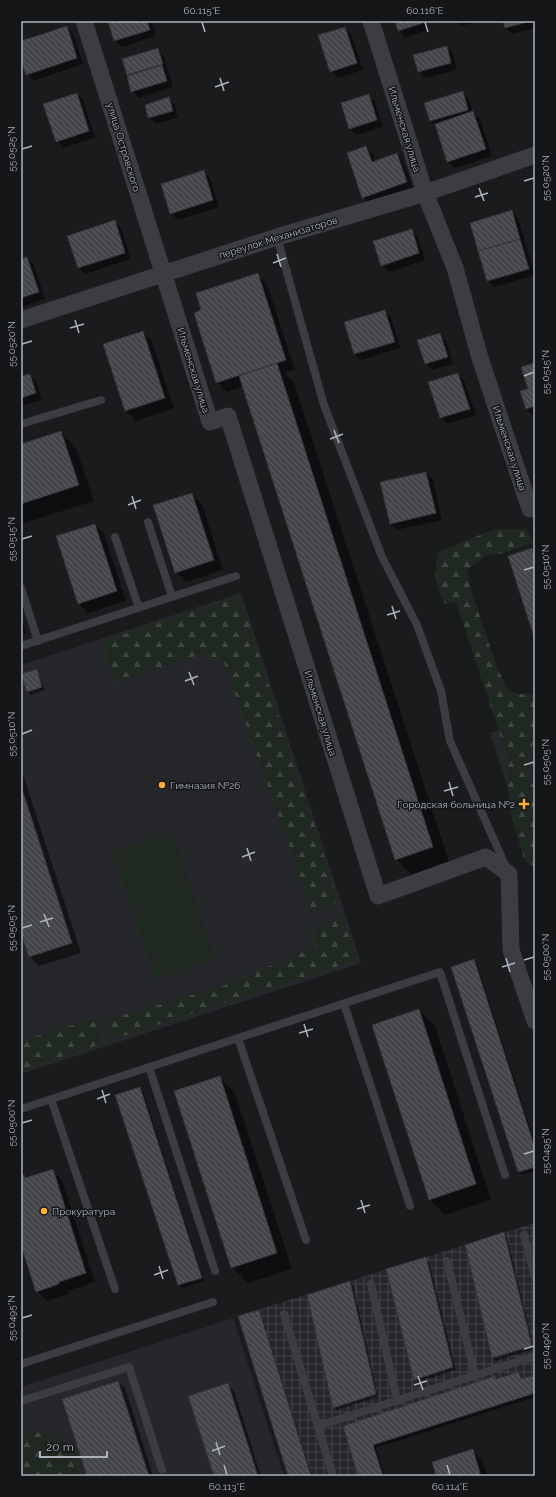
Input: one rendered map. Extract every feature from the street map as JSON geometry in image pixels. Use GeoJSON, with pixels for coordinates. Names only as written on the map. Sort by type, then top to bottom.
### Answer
{"type":"FeatureCollection","features":[{"type":"Feature","properties":{"kind":"street","name":"улица Островского"},"geometry":{"type":"LineString","coordinates":[[84,21],[163,273]]}},
{"type":"Feature","properties":{"kind":"street","name":"Ильменская улица"},"geometry":{"type":"LineString","coordinates":[[371,21],[426,193],[455,268],[480,358],[530,509]]}},
{"type":"Feature","properties":{"kind":"street","name":"переулок Механизаторов"},"geometry":{"type":"LineString","coordinates":[[21,320],[277,237],[426,193],[535,155]]}},
{"type":"Feature","properties":{"kind":"street","name":"Ильменская улица"},"geometry":{"type":"LineString","coordinates":[[163,273],[210,422],[228,416],[378,896],[486,857],[509,874]]}},
{"type":"Feature","properties":{"kind":"street"},"geometry":{"type":"LineString","coordinates":[[509,874],[511,950],[535,1021]]}},
{"type":"Feature","properties":{"kind":"lane"},"geometry":{"type":"LineString","coordinates":[[277,237],[324,405],[382,557],[417,625],[441,691],[450,741],[509,874]]}},
{"type":"Feature","properties":{"kind":"lane"},"geometry":{"type":"LineString","coordinates":[[21,424],[101,400]]}},
{"type":"Feature","properties":{"kind":"lane"},"geometry":{"type":"LineString","coordinates":[[148,522],[172,598]]}},
{"type":"Feature","properties":{"kind":"lane"},"geometry":{"type":"LineString","coordinates":[[115,537],[139,608]]}},
{"type":"Feature","properties":{"kind":"lane"},"geometry":{"type":"LineString","coordinates":[[21,646],[236,576]]}},
{"type":"Feature","properties":{"kind":"lane"},"geometry":{"type":"LineString","coordinates":[[21,588],[38,641]]}},
{"type":"Feature","properties":{"kind":"lane"},"geometry":{"type":"LineString","coordinates":[[21,1109],[440,972],[505,1175]]}},
{"type":"Feature","properties":{"kind":"lane"},"geometry":{"type":"LineString","coordinates":[[344,1004],[410,1206]]}},
{"type":"Feature","properties":{"kind":"lane"},"geometry":{"type":"LineString","coordinates":[[238,1038],[306,1240]]}},
{"type":"Feature","properties":{"kind":"lane"},"geometry":{"type":"LineString","coordinates":[[149,1067],[215,1271]]}},
{"type":"Feature","properties":{"kind":"lane"},"geometry":{"type":"LineString","coordinates":[[51,1099],[115,1289]]}},
{"type":"Feature","properties":{"kind":"lane"},"geometry":{"type":"LineString","coordinates":[[524,1235],[535,1277]]}},
{"type":"Feature","properties":{"kind":"lane"},"geometry":{"type":"LineString","coordinates":[[447,1261],[475,1375]]}},
{"type":"Feature","properties":{"kind":"lane"},"geometry":{"type":"LineString","coordinates":[[370,1284],[397,1400]]}},
{"type":"Feature","properties":{"kind":"lane"},"geometry":{"type":"LineString","coordinates":[[21,1364],[213,1302]]}},
{"type":"Feature","properties":{"kind":"lane"},"geometry":{"type":"LineString","coordinates":[[284,1314],[334,1476]]}},
{"type":"Feature","properties":{"kind":"lane"},"geometry":{"type":"LineString","coordinates":[[318,1426],[535,1356]]}},
{"type":"Feature","properties":{"kind":"lane"},"geometry":{"type":"LineString","coordinates":[[21,1401],[129,1367],[162,1470]]}},
{"type":"Feature","properties":{"kind":"shaded area","name":"Гимназия №26"},"geometry":{"type":"Polygon","coordinates":[[[241,593],[361,963],[21,1074],[21,665],[241,593]]]}},
{"type":"Feature","properties":{"kind":"shaded area","name":"Городская больница №2"},"geometry":{"type":"Polygon","coordinates":[[[535,718],[535,874],[490,733],[535,718]]]}},
{"type":"Feature","properties":{"kind":"shaded area"},"geometry":{"type":"Polygon","coordinates":[[[535,1223],[535,1393],[373,1445],[383,1476],[288,1476],[238,1316],[535,1223]]]}},
{"type":"Feature","properties":{"kind":"shaded area"},"geometry":{"type":"Polygon","coordinates":[[[233,1318],[284,1476],[21,1476],[21,1387],[233,1318]]]}},
{"type":"Feature","properties":{"kind":"green space"},"geometry":{"type":"Polygon","coordinates":[[[495,529],[526,529],[534,542],[505,553],[485,556],[467,570],[470,587],[497,668],[509,691],[519,694],[535,694],[535,740],[525,760],[510,758],[532,764],[525,773],[530,784],[535,783],[535,867],[525,861],[514,826],[509,805],[508,758],[456,602],[445,604],[436,578],[438,552],[495,529]]]}},
{"type":"Feature","properties":{"kind":"green space"},"geometry":{"type":"Polygon","coordinates":[[[240,597],[338,902],[312,911],[224,662],[201,654],[114,683],[102,641],[240,597]]]}},
{"type":"Feature","properties":{"kind":"green space"},"geometry":{"type":"Polygon","coordinates":[[[172,831],[215,960],[155,979],[112,851],[172,831]]]}},
{"type":"Feature","properties":{"kind":"green space"},"geometry":{"type":"Polygon","coordinates":[[[343,917],[357,960],[111,1040],[106,1020],[223,986],[315,947],[317,925],[343,917]]]}},
{"type":"Feature","properties":{"kind":"green space"},"geometry":{"type":"Polygon","coordinates":[[[96,1018],[101,1035],[101,1044],[21,1070],[21,1041],[96,1018]]]}},
{"type":"Feature","properties":{"kind":"green space"},"geometry":{"type":"Polygon","coordinates":[[[23,1429],[50,1435],[69,1448],[81,1476],[21,1476],[21,1432],[23,1429]]]}},
{"type":"Feature","properties":{"kind":"building"},"geometry":{"type":"Polygon","coordinates":[[[108,21],[147,21],[150,30],[114,41],[108,21]]]}},
{"type":"Feature","properties":{"kind":"building"},"geometry":{"type":"Polygon","coordinates":[[[395,21],[422,21],[423,23],[398,31],[395,21]]]}},
{"type":"Feature","properties":{"kind":"building"},"geometry":{"type":"Polygon","coordinates":[[[503,21],[531,21],[505,28],[503,21]]]}},
{"type":"Feature","properties":{"kind":"building"},"geometry":{"type":"Polygon","coordinates":[[[67,26],[77,58],[26,75],[21,60],[21,41],[67,26]]]}},
{"type":"Feature","properties":{"kind":"building"},"geometry":{"type":"Polygon","coordinates":[[[345,27],[357,63],[330,72],[318,35],[345,27]]]}},
{"type":"Feature","properties":{"kind":"building"},"geometry":{"type":"Polygon","coordinates":[[[447,46],[451,63],[418,72],[413,55],[447,46]]]}},
{"type":"Feature","properties":{"kind":"building"},"geometry":{"type":"Polygon","coordinates":[[[158,48],[163,64],[127,75],[122,59],[158,48]]]}},
{"type":"Feature","properties":{"kind":"building"},"geometry":{"type":"Polygon","coordinates":[[[162,65],[167,81],[131,92],[127,76],[162,65]]]}},
{"type":"Feature","properties":{"kind":"building"},"geometry":{"type":"Polygon","coordinates":[[[463,91],[468,110],[430,121],[424,103],[463,91]]]}},
{"type":"Feature","properties":{"kind":"building"},"geometry":{"type":"Polygon","coordinates":[[[77,93],[89,131],[56,142],[43,104],[77,93]]]}},
{"type":"Feature","properties":{"kind":"building"},"geometry":{"type":"Polygon","coordinates":[[[369,94],[377,120],[349,129],[341,103],[369,94]]]}},
{"type":"Feature","properties":{"kind":"building"},"geometry":{"type":"Polygon","coordinates":[[[169,97],[173,111],[148,118],[145,105],[169,97]]]}},
{"type":"Feature","properties":{"kind":"building"},"geometry":{"type":"Polygon","coordinates":[[[473,111],[486,149],[447,162],[435,124],[473,111]]]}},
{"type":"Feature","properties":{"kind":"building"},"geometry":{"type":"Polygon","coordinates":[[[366,146],[372,162],[397,153],[407,182],[362,198],[347,153],[366,146]]]}},
{"type":"Feature","properties":{"kind":"building"},"geometry":{"type":"Polygon","coordinates":[[[204,170],[213,200],[170,214],[161,184],[204,170]]]}},
{"type":"Feature","properties":{"kind":"building"},"geometry":{"type":"Polygon","coordinates":[[[512,210],[520,239],[478,251],[470,223],[512,210]]]}},
{"type":"Feature","properties":{"kind":"building"},"geometry":{"type":"Polygon","coordinates":[[[115,220],[125,253],[78,268],[67,236],[115,220]]]}},
{"type":"Feature","properties":{"kind":"building"},"geometry":{"type":"Polygon","coordinates":[[[412,229],[419,253],[381,266],[373,241],[412,229]]]}},
{"type":"Feature","properties":{"kind":"building"},"geometry":{"type":"Polygon","coordinates":[[[520,239],[529,269],[487,281],[478,251],[520,239]]]}},
{"type":"Feature","properties":{"kind":"building"},"geometry":{"type":"Polygon","coordinates":[[[27,257],[39,292],[21,298],[21,259],[27,257]]]}},
{"type":"Feature","properties":{"kind":"building"},"geometry":{"type":"Polygon","coordinates":[[[258,273],[286,360],[216,383],[194,313],[201,310],[196,293],[258,273]]]}},
{"type":"Feature","properties":{"kind":"building"},"geometry":{"type":"Polygon","coordinates":[[[385,310],[395,342],[354,354],[344,322],[385,310]]]}},
{"type":"Feature","properties":{"kind":"building"},"geometry":{"type":"Polygon","coordinates":[[[143,331],[165,398],[125,411],[103,344],[143,331]]]}},
{"type":"Feature","properties":{"kind":"building"},"geometry":{"type":"Polygon","coordinates":[[[440,333],[448,357],[425,364],[417,340],[440,333]]]}},
{"type":"Feature","properties":{"kind":"building"},"geometry":{"type":"Polygon","coordinates":[[[277,363],[433,847],[395,860],[239,376],[277,363]]]}},
{"type":"Feature","properties":{"kind":"building"},"geometry":{"type":"Polygon","coordinates":[[[535,363],[535,406],[526,409],[520,391],[528,389],[521,367],[535,363]]]}},
{"type":"Feature","properties":{"kind":"building"},"geometry":{"type":"Polygon","coordinates":[[[458,373],[470,409],[440,418],[428,382],[458,373]]]}},
{"type":"Feature","properties":{"kind":"building"},"geometry":{"type":"Polygon","coordinates":[[[30,374],[36,393],[21,398],[21,376],[30,374]]]}},
{"type":"Feature","properties":{"kind":"building"},"geometry":{"type":"Polygon","coordinates":[[[61,431],[79,485],[21,504],[21,444],[61,431]]]}},
{"type":"Feature","properties":{"kind":"building"},"geometry":{"type":"Polygon","coordinates":[[[426,472],[436,513],[390,524],[380,482],[426,472]]]}},
{"type":"Feature","properties":{"kind":"building"},"geometry":{"type":"Polygon","coordinates":[[[192,493],[214,560],[175,573],[153,505],[192,493]]]}},
{"type":"Feature","properties":{"kind":"building"},"geometry":{"type":"Polygon","coordinates":[[[95,524],[117,591],[78,604],[56,536],[95,524]]]}},
{"type":"Feature","properties":{"kind":"building"},"geometry":{"type":"Polygon","coordinates":[[[532,548],[535,557],[535,640],[508,556],[532,548]]]}},
{"type":"Feature","properties":{"kind":"building"},"geometry":{"type":"Polygon","coordinates":[[[37,669],[42,687],[27,692],[21,674],[37,669]]]}},
{"type":"Feature","properties":{"kind":"building"},"geometry":{"type":"Polygon","coordinates":[[[21,786],[72,943],[29,957],[21,934],[21,786]]]}},
{"type":"Feature","properties":{"kind":"building"},"geometry":{"type":"Polygon","coordinates":[[[474,959],[535,1148],[535,1167],[518,1172],[451,967],[474,959]]]}},
{"type":"Feature","properties":{"kind":"building"},"geometry":{"type":"Polygon","coordinates":[[[419,1009],[476,1184],[429,1200],[372,1025],[419,1009]]]}},
{"type":"Feature","properties":{"kind":"building"},"geometry":{"type":"Polygon","coordinates":[[[220,1076],[277,1253],[231,1268],[174,1091],[220,1076]]]}},
{"type":"Feature","properties":{"kind":"building"},"geometry":{"type":"Polygon","coordinates":[[[140,1087],[202,1278],[178,1285],[115,1095],[140,1087]]]}},
{"type":"Feature","properties":{"kind":"building","name":"Прокуратура"},"geometry":{"type":"Polygon","coordinates":[[[53,1169],[86,1273],[36,1292],[21,1245],[21,1175],[24,1175],[25,1178],[53,1169]]]}},
{"type":"Feature","properties":{"kind":"building"},"geometry":{"type":"Polygon","coordinates":[[[504,1232],[532,1346],[492,1358],[465,1245],[504,1232]]]}},
{"type":"Feature","properties":{"kind":"building"},"geometry":{"type":"Polygon","coordinates":[[[426,1257],[453,1367],[414,1380],[386,1269],[426,1257]]]}},
{"type":"Feature","properties":{"kind":"building"},"geometry":{"type":"Polygon","coordinates":[[[350,1281],[376,1394],[333,1408],[307,1295],[350,1281]]]}},
{"type":"Feature","properties":{"kind":"building"},"geometry":{"type":"Polygon","coordinates":[[[259,1310],[311,1476],[288,1476],[238,1316],[259,1310]]]}},
{"type":"Feature","properties":{"kind":"building"},"geometry":{"type":"Polygon","coordinates":[[[519,1372],[521,1379],[535,1375],[535,1393],[373,1445],[383,1476],[358,1476],[343,1426],[495,1376],[496,1379],[519,1372]]]}},
{"type":"Feature","properties":{"kind":"building"},"geometry":{"type":"Polygon","coordinates":[[[118,1381],[149,1476],[87,1476],[62,1399],[118,1381]]]}},
{"type":"Feature","properties":{"kind":"building"},"geometry":{"type":"Polygon","coordinates":[[[228,1383],[258,1476],[214,1476],[188,1396],[228,1383]]]}},
{"type":"Feature","properties":{"kind":"building"},"geometry":{"type":"Polygon","coordinates":[[[473,1449],[481,1476],[436,1476],[432,1462],[473,1449]]]}},
{"type":"Feature","properties":{"kind":"place","name":"Гимназия №26"},"geometry":{"type":"Point","coordinates":[162,785]}},
{"type":"Feature","properties":{"kind":"place","name":"Городская больница №2"},"geometry":{"type":"Point","coordinates":[524,804]}},
{"type":"Feature","properties":{"kind":"place","name":"Прокуратура"},"geometry":{"type":"Point","coordinates":[44,1211]}}]}
